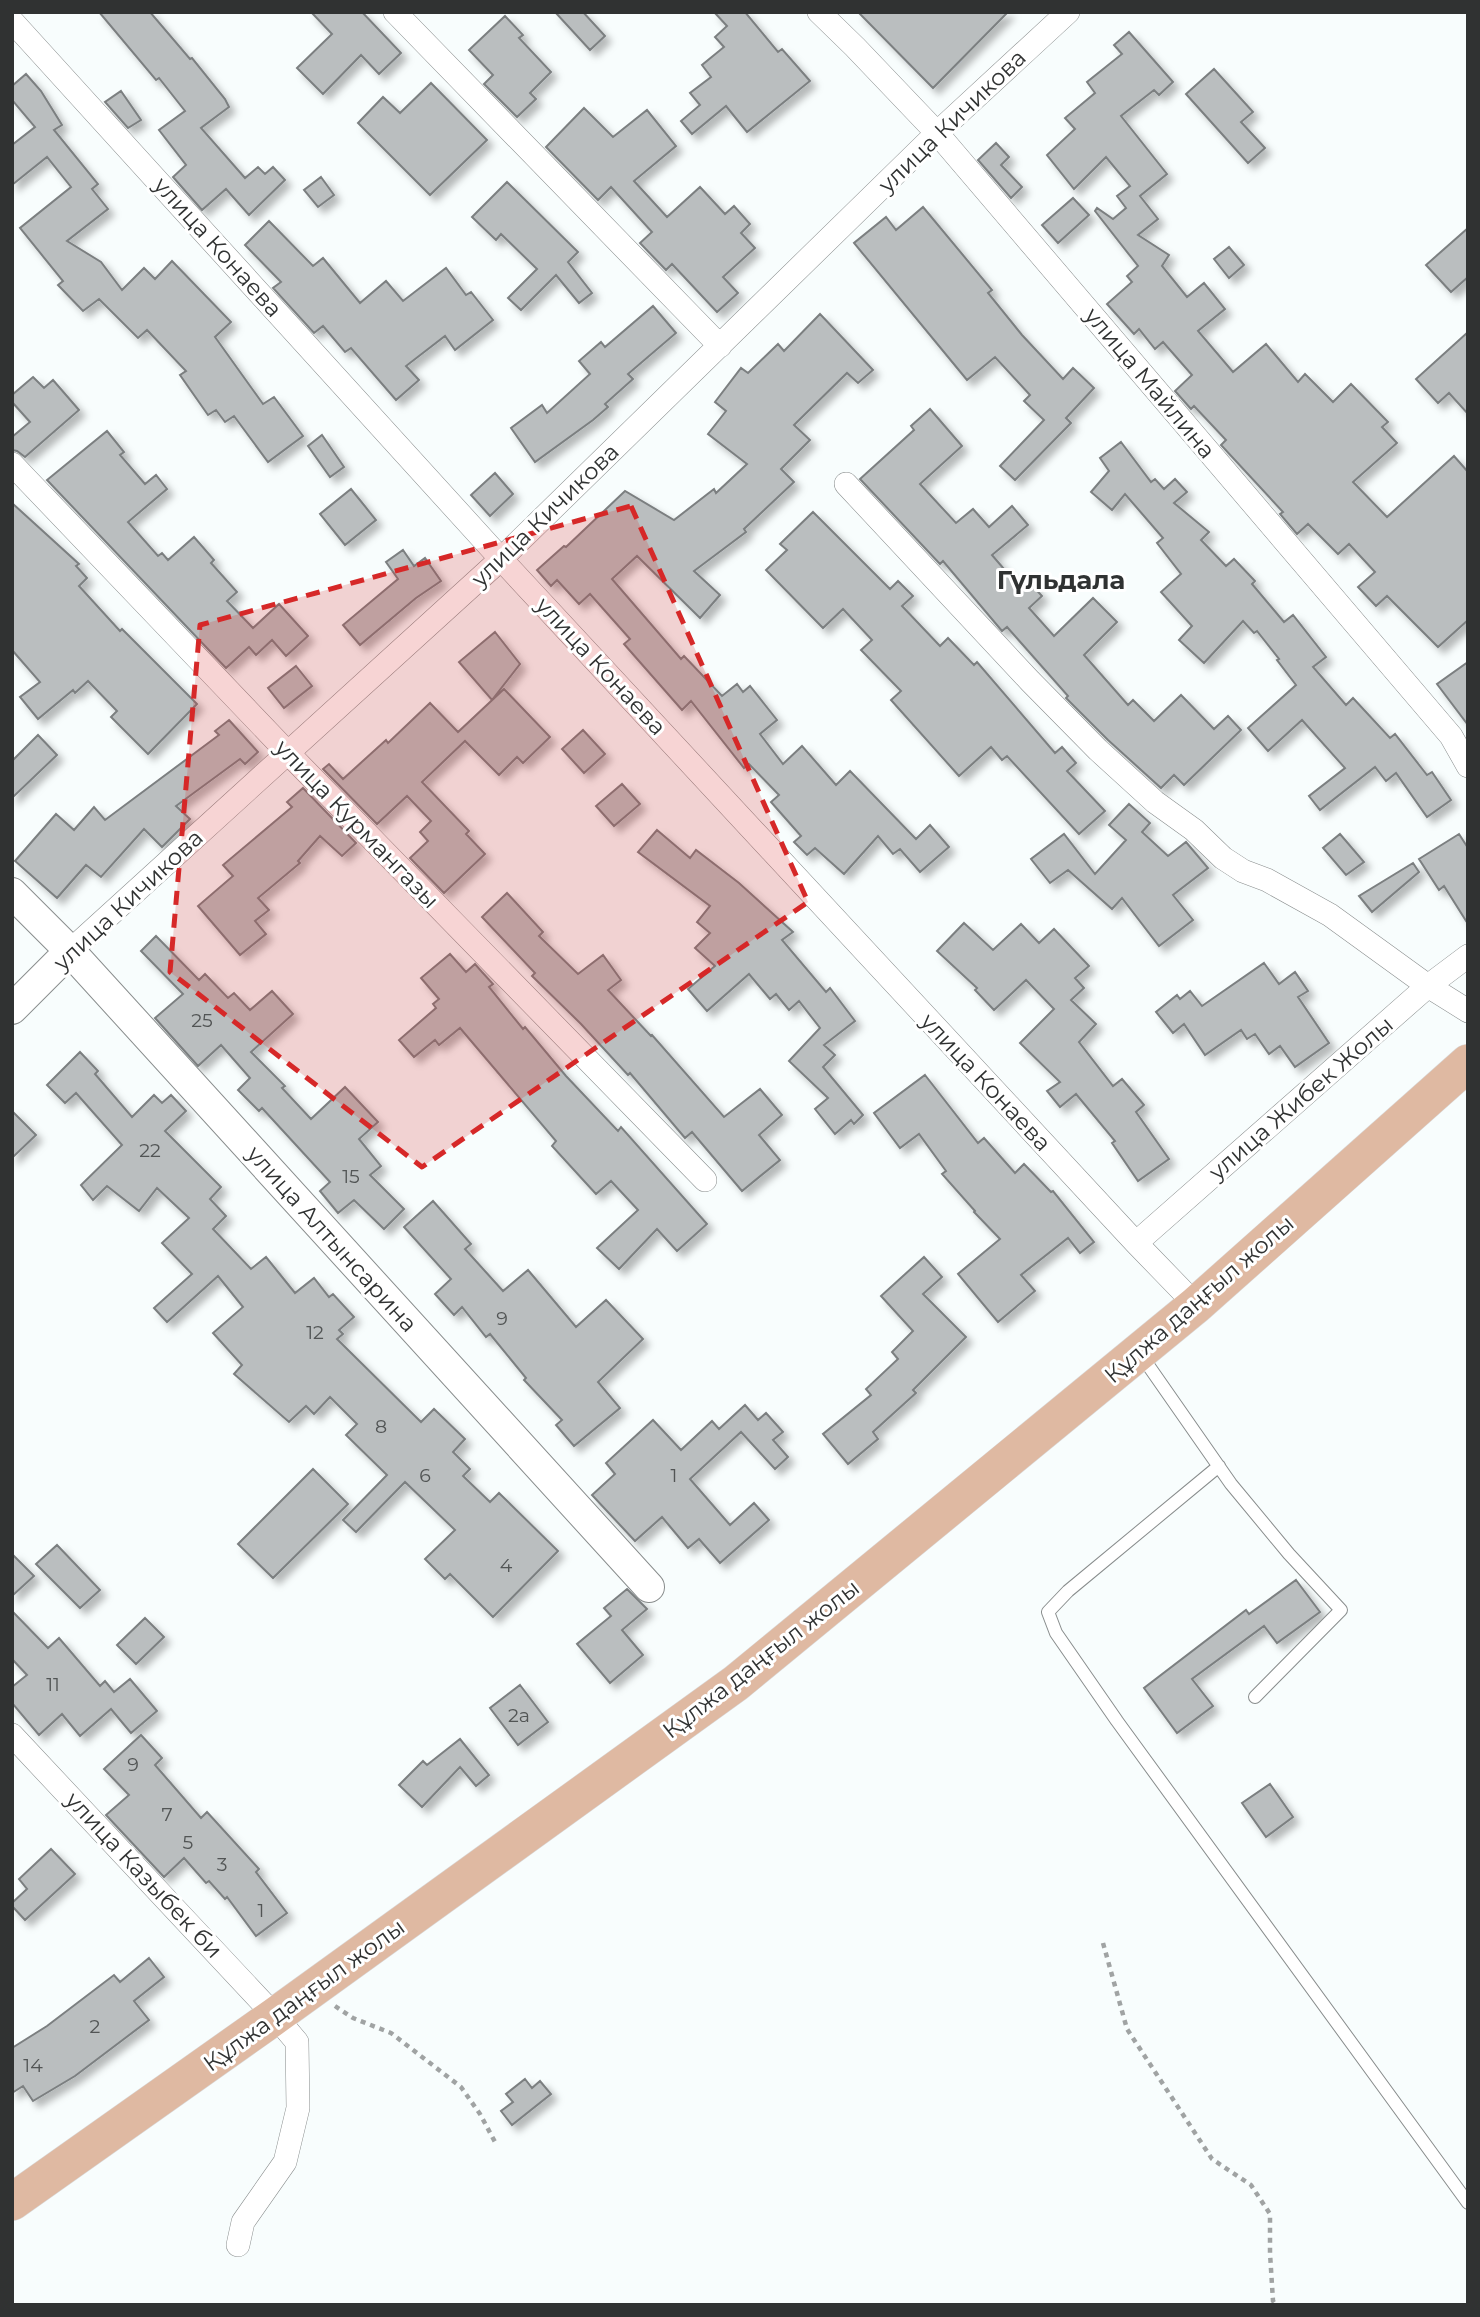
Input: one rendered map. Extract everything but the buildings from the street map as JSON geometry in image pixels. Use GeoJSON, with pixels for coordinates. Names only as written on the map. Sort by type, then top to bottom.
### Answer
{"type":"FeatureCollection","features":[{"type":"Feature","properties":{"kind":"main road","name":"Құлжа даңғыл жолы"},"geometry":{"type":"LineString","coordinates":[[12,2202],[736,1683],[1196,1304],[1468,1063]]}},
{"type":"Feature","properties":{"kind":"street"},"geometry":{"type":"LineString","coordinates":[[395,12],[720,346]]}},
{"type":"Feature","properties":{"kind":"street","name":"улица Майлина"},"geometry":{"type":"LineString","coordinates":[[819,12],[937,133],[1451,736],[1468,766]]}},
{"type":"Feature","properties":{"kind":"street","name":"улица Кичикова"},"geometry":{"type":"LineString","coordinates":[[12,1009],[69,951],[501,559],[937,133],[1068,12]]}},
{"type":"Feature","properties":{"kind":"street","name":"улица Конаева"},"geometry":{"type":"LineString","coordinates":[[12,21],[501,559],[1136,1243],[1196,1304]]}},
{"type":"Feature","properties":{"kind":"street","name":"улица Курмангазы"},"geometry":{"type":"LineString","coordinates":[[12,464],[288,754],[705,1180]]}},
{"type":"Feature","properties":{"kind":"street"},"geometry":{"type":"LineString","coordinates":[[846,484],[1030,681],[1098,750],[1155,802],[1194,830],[1223,858],[1243,872],[1267,880],[1330,915],[1468,1011]]}},
{"type":"Feature","properties":{"kind":"street","name":"улица Алтынсарина"},"geometry":{"type":"LineString","coordinates":[[12,893],[69,951],[649,1587]]}},
{"type":"Feature","properties":{"kind":"street","name":"улица Жибек Жолы"},"geometry":{"type":"LineString","coordinates":[[1136,1243],[1429,986],[1468,956]]}},
{"type":"Feature","properties":{"kind":"street","name":"улица Казыбек би"},"geometry":{"type":"LineString","coordinates":[[12,1735],[297,2042],[298,2108],[285,2162],[243,2222],[238,2245]]}},
{"type":"Feature","properties":{"kind":"lane"},"geometry":{"type":"LineString","coordinates":[[1138,1352],[1231,1484],[1289,1554],[1341,1610],[1255,1697]]}},
{"type":"Feature","properties":{"kind":"lane"},"geometry":{"type":"LineString","coordinates":[[1219,1466],[1068,1591],[1048,1612],[1056,1633],[1117,1721],[1468,2203]]}},
{"type":"Feature","properties":{"kind":"path"},"geometry":{"type":"LineString","coordinates":[[1103,1943],[1127,2029],[1213,2159],[1251,2185],[1270,2214],[1273,2301],[1276,2305]]}},
{"type":"Feature","properties":{"kind":"path"},"geometry":{"type":"LineString","coordinates":[[311,1990],[353,2018],[391,2034],[461,2087],[495,2142]]}},
{"type":"Feature","properties":{"kind":"highlighted area"},"geometry":{"type":"Polygon","coordinates":[[[631,506],[808,902],[422,1167],[170,972],[200,625],[631,506]]]}},
{"type":"Feature","properties":{"kind":"district","name":"Гүльдала"},"geometry":{"type":"Point","coordinates":[1061,580]}}]}
